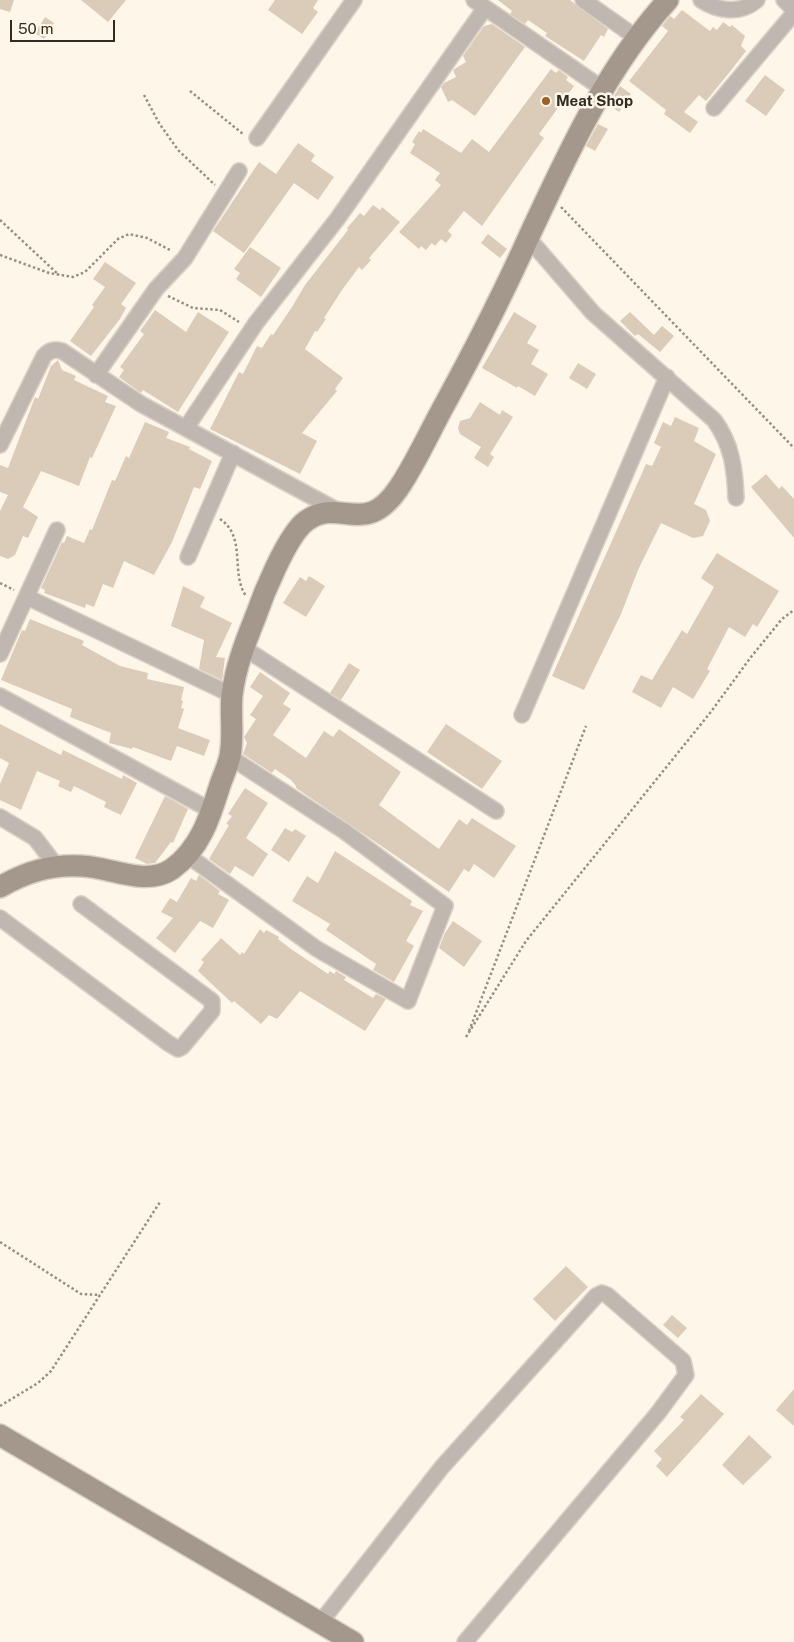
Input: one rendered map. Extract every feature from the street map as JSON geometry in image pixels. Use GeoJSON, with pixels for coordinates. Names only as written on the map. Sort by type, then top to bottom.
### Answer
{"type":"FeatureCollection","features":[{"type":"Feature","properties":{"kind":"street"},"geometry":{"type":"LineString","coordinates":[[259,135],[354,0]]}},
{"type":"Feature","properties":{"kind":"street"},"geometry":{"type":"LineString","coordinates":[[583,0],[637,38]]}},
{"type":"Feature","properties":{"kind":"street"},"geometry":{"type":"LineString","coordinates":[[0,887],[32,872],[57,867],[88,866],[131,875],[155,875],[172,868],[187,855],[203,833],[230,757],[232,695],[244,648],[262,600],[300,527],[317,516],[365,514],[380,510],[402,483],[469,360],[603,89],[637,38],[668,0]]}},
{"type":"Feature","properties":{"kind":"street"},"geometry":{"type":"LineString","coordinates":[[701,0],[716,7],[732,10],[743,9],[757,0]]}},
{"type":"Feature","properties":{"kind":"street"},"geometry":{"type":"LineString","coordinates":[[714,108],[794,12],[784,0]]}},
{"type":"Feature","properties":{"kind":"street"},"geometry":{"type":"LineString","coordinates":[[186,428],[256,323],[338,218],[480,4],[603,89]]}},
{"type":"Feature","properties":{"kind":"street"},"geometry":{"type":"LineString","coordinates":[[96,375],[156,289],[184,258],[240,171]]}},
{"type":"Feature","properties":{"kind":"street"},"geometry":{"type":"LineString","coordinates":[[528,239],[593,313],[667,377],[720,428],[734,464],[736,498]]}},
{"type":"Feature","properties":{"kind":"street"},"geometry":{"type":"LineString","coordinates":[[0,446],[44,356],[49,351],[62,351],[141,404],[344,514]]}},
{"type":"Feature","properties":{"kind":"street"},"geometry":{"type":"LineString","coordinates":[[522,716],[667,377]]}},
{"type":"Feature","properties":{"kind":"street"},"geometry":{"type":"LineString","coordinates":[[188,557],[233,453]]}},
{"type":"Feature","properties":{"kind":"street"},"geometry":{"type":"LineString","coordinates":[[0,654],[57,530]]}},
{"type":"Feature","properties":{"kind":"street"},"geometry":{"type":"LineString","coordinates":[[26,597],[232,695]]}},
{"type":"Feature","properties":{"kind":"street"},"geometry":{"type":"LineString","coordinates":[[244,648],[496,811]]}},
{"type":"Feature","properties":{"kind":"street"},"geometry":{"type":"LineString","coordinates":[[0,696],[212,811]]}},
{"type":"Feature","properties":{"kind":"street"},"geometry":{"type":"LineString","coordinates":[[187,855],[317,949],[408,1001],[445,906],[344,831],[230,757]]}},
{"type":"Feature","properties":{"kind":"street"},"geometry":{"type":"LineString","coordinates":[[0,817],[34,838],[57,867]]}},
{"type":"Feature","properties":{"kind":"street"},"geometry":{"type":"LineString","coordinates":[[0,918],[174,1047],[178,1049],[182,1047],[212,1011],[212,1000],[81,904]]}},
{"type":"Feature","properties":{"kind":"street"},"geometry":{"type":"LineString","coordinates":[[320,1623],[448,1460],[596,1296],[602,1293],[607,1295],[683,1361],[686,1375],[658,1413],[465,1642]]}},
{"type":"Feature","properties":{"kind":"street"},"geometry":{"type":"LineString","coordinates":[[2,1439],[353,1642]]}},
{"type":"Feature","properties":{"kind":"path"},"geometry":{"type":"LineString","coordinates":[[190,91],[239,132],[244,135],[259,135]]}},
{"type":"Feature","properties":{"kind":"path"},"geometry":{"type":"LineString","coordinates":[[144,95],[159,123],[178,150],[225,194]]}},
{"type":"Feature","properties":{"kind":"path"},"geometry":{"type":"LineString","coordinates":[[549,195],[794,448]]}},
{"type":"Feature","properties":{"kind":"path"},"geometry":{"type":"LineString","coordinates":[[0,220],[59,275]]}},
{"type":"Feature","properties":{"kind":"path"},"geometry":{"type":"LineString","coordinates":[[0,255],[59,275],[73,277],[85,272],[118,239],[129,234],[147,238],[184,258]]}},
{"type":"Feature","properties":{"kind":"path"},"geometry":{"type":"LineString","coordinates":[[156,289],[184,305],[220,310],[238,322],[256,323]]}},
{"type":"Feature","properties":{"kind":"path"},"geometry":{"type":"LineString","coordinates":[[208,511],[224,522],[233,536],[237,548],[243,592],[248,597],[262,600]]}},
{"type":"Feature","properties":{"kind":"path"},"geometry":{"type":"LineString","coordinates":[[586,726],[466,1037],[526,941],[710,713],[751,657],[782,619],[794,610]]}},
{"type":"Feature","properties":{"kind":"path"},"geometry":{"type":"LineString","coordinates":[[0,1406],[38,1383],[51,1371],[160,1202]]}},
{"type":"Feature","properties":{"kind":"path"},"geometry":{"type":"LineString","coordinates":[[0,1242],[81,1294],[100,1295]]}},
{"type":"Feature","properties":{"kind":"building"},"geometry":{"type":"Polygon","coordinates":[[[0,0],[14,0],[10,12],[0,9],[0,0]]]}},
{"type":"Feature","properties":{"kind":"building"},"geometry":{"type":"Polygon","coordinates":[[[81,0],[126,0],[108,22],[81,0]]]}},
{"type":"Feature","properties":{"kind":"building"},"geometry":{"type":"Polygon","coordinates":[[[275,0],[318,0],[313,8],[318,12],[302,34],[268,10],[275,0]]]}},
{"type":"Feature","properties":{"kind":"building"},"geometry":{"type":"Polygon","coordinates":[[[498,0],[570,0],[608,29],[604,37],[601,35],[584,61],[545,36],[547,33],[528,20],[525,24],[510,14],[512,11],[498,0]]]}},
{"type":"Feature","properties":{"kind":"building"},"geometry":{"type":"Polygon","coordinates":[[[682,10],[710,31],[713,27],[717,30],[723,22],[730,27],[732,25],[745,36],[741,46],[746,51],[706,101],[699,95],[684,112],[698,122],[690,133],[664,114],[666,110],[629,81],[668,31],[662,26],[670,16],[674,19],[682,10]]]}},
{"type":"Feature","properties":{"kind":"building"},"geometry":{"type":"Polygon","coordinates":[[[45,17],[54,23],[44,39],[35,33],[45,17]]]}},
{"type":"Feature","properties":{"kind":"building"},"geometry":{"type":"Polygon","coordinates":[[[492,24],[525,47],[475,116],[452,100],[448,102],[441,87],[444,83],[456,77],[453,70],[466,62],[463,56],[484,26],[492,24]]]}},
{"type":"Feature","properties":{"kind":"building"},"geometry":{"type":"Polygon","coordinates":[[[551,69],[556,73],[559,70],[568,77],[566,80],[574,86],[539,134],[544,138],[482,226],[464,211],[448,231],[452,235],[446,243],[441,239],[435,246],[432,243],[426,250],[421,246],[419,249],[399,232],[441,185],[435,180],[440,173],[410,153],[415,144],[412,142],[419,131],[421,133],[423,129],[461,153],[472,139],[489,152],[551,69]]]}},
{"type":"Feature","properties":{"kind":"building"},"geometry":{"type":"Polygon","coordinates":[[[765,75],[785,90],[766,116],[745,101],[765,75]]]}},
{"type":"Feature","properties":{"kind":"building"},"geometry":{"type":"Polygon","coordinates":[[[620,86],[631,94],[619,112],[609,105],[620,86]]]}},
{"type":"Feature","properties":{"kind":"building"},"geometry":{"type":"Polygon","coordinates":[[[598,124],[608,129],[595,151],[586,146],[598,124]]]}},
{"type":"Feature","properties":{"kind":"building"},"geometry":{"type":"Polygon","coordinates":[[[298,143],[315,155],[311,161],[334,177],[318,200],[294,183],[244,253],[213,231],[259,162],[276,174],[298,143]]]}},
{"type":"Feature","properties":{"kind":"building"},"geometry":{"type":"Polygon","coordinates":[[[373,205],[380,210],[382,207],[400,222],[369,258],[371,260],[362,270],[359,267],[324,318],[326,319],[317,332],[315,331],[305,349],[343,378],[335,389],[337,391],[302,433],[317,441],[300,474],[210,429],[239,372],[243,374],[257,346],[262,348],[271,334],[273,335],[305,285],[348,230],[347,228],[360,213],[364,216],[373,205]]]}},
{"type":"Feature","properties":{"kind":"building"},"geometry":{"type":"Polygon","coordinates":[[[488,234],[507,249],[500,258],[481,243],[488,234]]]}},
{"type":"Feature","properties":{"kind":"building"},"geometry":{"type":"Polygon","coordinates":[[[250,247],[281,268],[261,297],[236,279],[240,273],[234,269],[250,247]]]}},
{"type":"Feature","properties":{"kind":"building"},"geometry":{"type":"Polygon","coordinates":[[[105,262],[136,283],[121,304],[126,308],[120,319],[91,356],[70,341],[94,307],[92,305],[105,287],[93,279],[105,262]]]}},
{"type":"Feature","properties":{"kind":"building"},"geometry":{"type":"Polygon","coordinates":[[[155,310],[186,332],[198,312],[229,332],[178,412],[143,390],[141,393],[119,377],[124,370],[120,367],[144,334],[140,331],[155,310]]]}},
{"type":"Feature","properties":{"kind":"building"},"geometry":{"type":"Polygon","coordinates":[[[514,312],[537,326],[527,343],[539,350],[531,364],[548,374],[535,396],[482,368],[514,312]]]}},
{"type":"Feature","properties":{"kind":"building"},"geometry":{"type":"Polygon","coordinates":[[[630,312],[654,335],[662,326],[674,336],[660,352],[638,334],[635,336],[620,321],[630,312]]]}},
{"type":"Feature","properties":{"kind":"building"},"geometry":{"type":"Polygon","coordinates":[[[58,360],[62,370],[76,376],[74,380],[108,396],[105,402],[116,406],[92,458],[90,457],[79,486],[41,471],[23,507],[38,517],[28,538],[23,536],[15,555],[8,559],[0,556],[0,511],[8,495],[0,492],[0,465],[8,468],[35,397],[38,399],[51,366],[58,360]]]}},
{"type":"Feature","properties":{"kind":"building"},"geometry":{"type":"Polygon","coordinates":[[[578,363],[596,374],[587,389],[569,378],[578,363]]]}},
{"type":"Feature","properties":{"kind":"building"},"geometry":{"type":"Polygon","coordinates":[[[480,402],[500,415],[502,410],[513,417],[490,454],[494,457],[488,467],[474,458],[481,447],[460,434],[458,428],[460,421],[470,418],[480,402]]]}},
{"type":"Feature","properties":{"kind":"building"},"geometry":{"type":"Polygon","coordinates":[[[675,417],[699,428],[694,441],[716,454],[694,504],[706,510],[710,521],[703,536],[693,538],[661,523],[638,570],[621,614],[584,690],[552,676],[646,464],[652,466],[661,447],[654,443],[663,422],[671,426],[675,417]]]}},
{"type":"Feature","properties":{"kind":"building"},"geometry":{"type":"Polygon","coordinates":[[[145,422],[169,432],[166,438],[190,447],[189,449],[212,461],[200,489],[194,487],[172,542],[154,575],[124,561],[113,588],[103,584],[94,607],[86,604],[85,608],[44,593],[45,590],[41,588],[62,542],[64,543],[67,536],[84,543],[90,529],[92,530],[112,480],[115,481],[126,456],[129,458],[145,422]]]}},
{"type":"Feature","properties":{"kind":"building"},"geometry":{"type":"Polygon","coordinates":[[[766,474],[779,489],[782,486],[794,499],[794,538],[751,487],[766,474]]]}},
{"type":"Feature","properties":{"kind":"building"},"geometry":{"type":"Polygon","coordinates":[[[717,553],[779,591],[757,627],[753,624],[745,637],[729,627],[707,669],[710,671],[693,699],[673,687],[661,708],[632,692],[641,675],[652,680],[682,630],[687,634],[714,587],[701,578],[717,553]]]}},
{"type":"Feature","properties":{"kind":"building"},"geometry":{"type":"Polygon","coordinates":[[[309,576],[325,586],[306,617],[283,603],[300,577],[306,581],[309,576]]]}},
{"type":"Feature","properties":{"kind":"building"},"geometry":{"type":"Polygon","coordinates":[[[183,586],[205,597],[200,607],[232,623],[216,657],[225,658],[222,680],[199,669],[204,640],[171,626],[183,586]]]}},
{"type":"Feature","properties":{"kind":"building"},"geometry":{"type":"Polygon","coordinates":[[[30,619],[84,641],[82,645],[120,666],[148,673],[147,679],[184,687],[181,708],[184,709],[178,728],[210,740],[204,756],[177,746],[171,761],[133,747],[132,749],[109,743],[111,733],[70,717],[72,709],[1,680],[22,630],[25,631],[30,619]]]}},
{"type":"Feature","properties":{"kind":"building"},"geometry":{"type":"Polygon","coordinates":[[[349,663],[360,670],[341,700],[330,693],[349,663]]]}},
{"type":"Feature","properties":{"kind":"building"},"geometry":{"type":"Polygon","coordinates":[[[260,672],[290,693],[283,704],[291,709],[273,735],[306,758],[324,731],[333,737],[339,729],[401,772],[379,805],[439,849],[459,819],[467,825],[472,818],[516,846],[494,878],[474,864],[469,872],[464,869],[449,892],[296,788],[291,780],[275,769],[272,773],[243,754],[247,743],[244,737],[256,719],[250,715],[263,696],[250,687],[260,672]]]}},
{"type":"Feature","properties":{"kind":"building"},"geometry":{"type":"Polygon","coordinates":[[[0,724],[61,755],[63,750],[122,779],[123,775],[137,783],[121,815],[104,807],[106,802],[74,786],[71,792],[58,786],[60,781],[37,771],[21,810],[0,800],[0,784],[9,763],[0,758],[0,724]]]}},
{"type":"Feature","properties":{"kind":"building"},"geometry":{"type":"Polygon","coordinates":[[[446,724],[502,761],[482,789],[427,752],[446,724]]]}},
{"type":"Feature","properties":{"kind":"building"},"geometry":{"type":"Polygon","coordinates":[[[245,788],[268,803],[246,838],[268,854],[253,877],[235,866],[230,874],[209,859],[229,825],[226,824],[232,816],[228,814],[245,788]]]}},
{"type":"Feature","properties":{"kind":"building"},"geometry":{"type":"Polygon","coordinates":[[[165,796],[188,809],[173,843],[171,842],[155,863],[147,864],[135,858],[165,796]]]}},
{"type":"Feature","properties":{"kind":"building"},"geometry":{"type":"Polygon","coordinates":[[[285,828],[292,832],[295,829],[306,836],[289,862],[271,850],[285,828]]]}},
{"type":"Feature","properties":{"kind":"building"},"geometry":{"type":"Polygon","coordinates":[[[335,851],[412,901],[410,905],[423,911],[406,941],[414,946],[394,982],[373,970],[376,964],[326,930],[330,924],[292,901],[307,876],[318,883],[335,851]]]}},
{"type":"Feature","properties":{"kind":"building"},"geometry":{"type":"Polygon","coordinates":[[[199,875],[220,891],[218,894],[229,900],[213,928],[200,921],[175,953],[156,938],[173,918],[161,912],[170,898],[177,902],[191,878],[196,881],[199,875]]]}},
{"type":"Feature","properties":{"kind":"building"},"geometry":{"type":"Polygon","coordinates":[[[453,921],[482,941],[464,967],[439,948],[445,933],[453,921]]]}},
{"type":"Feature","properties":{"kind":"building"},"geometry":{"type":"Polygon","coordinates":[[[260,929],[264,933],[266,930],[279,937],[278,939],[291,949],[328,974],[330,971],[334,974],[336,971],[346,977],[344,980],[373,998],[376,994],[386,999],[365,1031],[300,991],[277,1019],[269,1015],[261,1024],[234,1001],[232,1003],[198,971],[204,962],[201,960],[221,938],[240,955],[242,952],[244,954],[260,929]]]}},
{"type":"Feature","properties":{"kind":"building"},"geometry":{"type":"Polygon","coordinates":[[[566,1266],[588,1287],[555,1321],[533,1299],[566,1266]]]}},
{"type":"Feature","properties":{"kind":"building"},"geometry":{"type":"Polygon","coordinates":[[[672,1315],[687,1328],[678,1338],[663,1325],[672,1315]]]}},
{"type":"Feature","properties":{"kind":"building"},"geometry":{"type":"Polygon","coordinates":[[[794,1389],[794,1426],[776,1410],[794,1389]]]}},
{"type":"Feature","properties":{"kind":"building"},"geometry":{"type":"Polygon","coordinates":[[[701,1394],[724,1414],[667,1477],[656,1466],[662,1459],[654,1451],[684,1420],[680,1417],[701,1394]]]}},
{"type":"Feature","properties":{"kind":"building"},"geometry":{"type":"Polygon","coordinates":[[[749,1435],[772,1457],[743,1485],[722,1465],[749,1435]]]}},
{"type":"Feature","properties":{"kind":"place","name":"Meat Shop"},"geometry":{"type":"Point","coordinates":[546,101]}}]}
